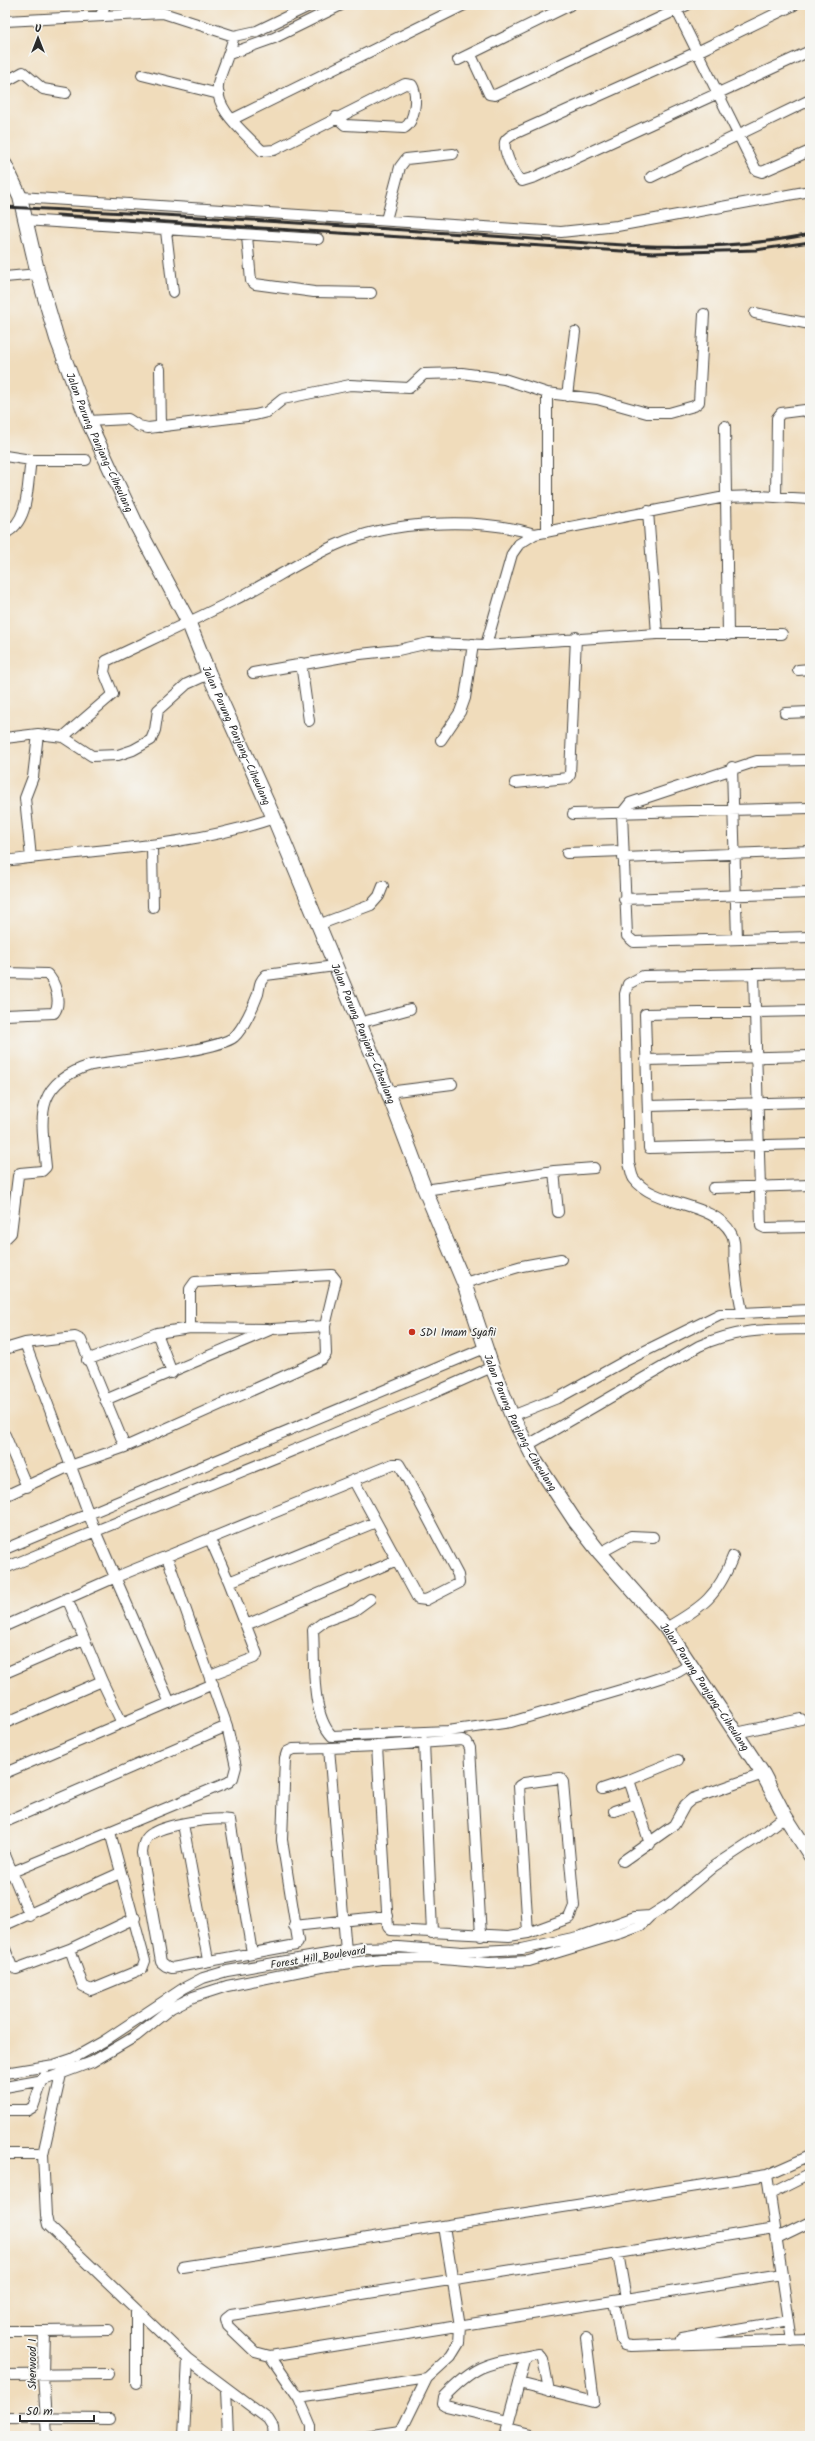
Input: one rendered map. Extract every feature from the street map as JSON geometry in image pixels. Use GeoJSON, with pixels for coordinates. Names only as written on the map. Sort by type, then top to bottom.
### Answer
{"type":"FeatureCollection","features":[{"type":"Feature","properties":{"kind":"street"},"geometry":{"type":"LineString","coordinates":[[101,15],[105,5]]}},
{"type":"Feature","properties":{"kind":"street"},"geometry":{"type":"LineString","coordinates":[[5,20],[101,15],[161,9],[234,36],[257,30],[310,5]]}},
{"type":"Feature","properties":{"kind":"street"},"geometry":{"type":"LineString","coordinates":[[229,54],[274,38],[341,5]]}},
{"type":"Feature","properties":{"kind":"street"},"geometry":{"type":"LineString","coordinates":[[233,119],[464,5]]}},
{"type":"Feature","properties":{"kind":"street"},"geometry":{"type":"LineString","coordinates":[[458,60],[471,55],[570,5]]}},
{"type":"Feature","properties":{"kind":"street"},"geometry":{"type":"LineString","coordinates":[[471,55],[489,94],[495,95],[676,7],[686,5]]}},
{"type":"Feature","properties":{"kind":"street"},"geometry":{"type":"LineString","coordinates":[[794,5],[698,52],[514,134],[506,139],[504,144],[509,162],[518,180],[522,181],[535,177],[718,94],[810,50]]}},
{"type":"Feature","properties":{"kind":"street"},"geometry":{"type":"LineString","coordinates":[[676,7],[756,170],[759,171],[810,151]]}},
{"type":"Feature","properties":{"kind":"street"},"geometry":{"type":"LineString","coordinates":[[234,36],[219,81],[219,94],[223,108],[262,150],[268,152],[336,117],[405,84],[412,85],[415,90],[416,96],[410,124],[404,128],[345,125],[336,117]]}},
{"type":"Feature","properties":{"kind":"street"},"geometry":{"type":"LineString","coordinates":[[5,82],[23,72],[43,89],[66,93]]}},
{"type":"Feature","properties":{"kind":"street"},"geometry":{"type":"LineString","coordinates":[[142,75],[219,94]]}},
{"type":"Feature","properties":{"kind":"street"},"geometry":{"type":"LineString","coordinates":[[651,177],[737,134],[810,100]]}},
{"type":"Feature","properties":{"kind":"street"},"geometry":{"type":"LineString","coordinates":[[386,220],[400,167],[406,159],[453,154]]}},
{"type":"Feature","properties":{"kind":"street","name":"Jalan Parung Panjang–Ciheulang"},"geometry":{"type":"LineString","coordinates":[[5,165],[20,197],[24,220],[57,340],[88,421],[137,526],[188,621],[209,674],[274,818],[388,1092],[425,1190],[464,1283],[485,1348],[512,1416],[536,1462],[571,1514],[600,1553],[666,1628],[763,1774],[785,1816],[810,1855]]}},
{"type":"Feature","properties":{"kind":"street"},"geometry":{"type":"LineString","coordinates":[[20,197],[561,232],[617,226],[810,191]]}},
{"type":"Feature","properties":{"kind":"street"},"geometry":{"type":"LineString","coordinates":[[24,220],[166,231],[318,239]]}},
{"type":"Feature","properties":{"kind":"street"},"geometry":{"type":"LineString","coordinates":[[166,231],[173,292]]}},
{"type":"Feature","properties":{"kind":"street"},"geometry":{"type":"LineString","coordinates":[[247,236],[251,281],[255,284],[314,292],[371,293]]}},
{"type":"Feature","properties":{"kind":"street"},"geometry":{"type":"LineString","coordinates":[[5,277],[38,274]]}},
{"type":"Feature","properties":{"kind":"street"},"geometry":{"type":"LineString","coordinates":[[755,313],[810,324]]}},
{"type":"Feature","properties":{"kind":"street"},"geometry":{"type":"LineString","coordinates":[[88,421],[128,419],[139,426],[161,427],[261,414],[283,399],[350,385],[409,388],[420,376],[428,373],[462,373],[504,379],[547,393],[597,399],[647,413],[669,413],[694,406],[699,402],[704,314]]}},
{"type":"Feature","properties":{"kind":"street"},"geometry":{"type":"LineString","coordinates":[[567,396],[575,332]]}},
{"type":"Feature","properties":{"kind":"street"},"geometry":{"type":"LineString","coordinates":[[160,369],[161,427]]}},
{"type":"Feature","properties":{"kind":"street"},"geometry":{"type":"LineString","coordinates":[[547,393],[547,532]]}},
{"type":"Feature","properties":{"kind":"street"},"geometry":{"type":"LineString","coordinates":[[776,497],[776,418],[781,413],[804,410],[810,415]]}},
{"type":"Feature","properties":{"kind":"street"},"geometry":{"type":"LineString","coordinates":[[725,426],[728,635]]}},
{"type":"Feature","properties":{"kind":"street"},"geometry":{"type":"LineString","coordinates":[[5,456],[31,460],[86,460]]}},
{"type":"Feature","properties":{"kind":"street"},"geometry":{"type":"LineString","coordinates":[[5,533],[14,527],[23,513],[31,460]]}},
{"type":"Feature","properties":{"kind":"street"},"geometry":{"type":"LineString","coordinates":[[486,645],[512,554],[519,544],[535,534],[725,497],[810,499]]}},
{"type":"Feature","properties":{"kind":"street"},"geometry":{"type":"LineString","coordinates":[[648,512],[657,634]]}},
{"type":"Feature","properties":{"kind":"street"},"geometry":{"type":"LineString","coordinates":[[63,737],[112,694],[104,672],[106,661],[233,600],[266,580],[337,544],[386,530],[461,522],[517,528],[535,534]]}},
{"type":"Feature","properties":{"kind":"street"},"geometry":{"type":"LineString","coordinates":[[253,673],[301,663],[360,654],[392,651],[429,643],[486,645],[576,637],[657,634],[782,634]]}},
{"type":"Feature","properties":{"kind":"street"},"geometry":{"type":"LineString","coordinates":[[515,783],[568,778],[570,775],[576,637]]}},
{"type":"Feature","properties":{"kind":"street"},"geometry":{"type":"LineString","coordinates":[[441,740],[460,712],[465,698],[473,644]]}},
{"type":"Feature","properties":{"kind":"street"},"geometry":{"type":"LineString","coordinates":[[301,663],[310,720]]}},
{"type":"Feature","properties":{"kind":"street"},"geometry":{"type":"LineString","coordinates":[[798,670],[810,669]]}},
{"type":"Feature","properties":{"kind":"street"},"geometry":{"type":"LineString","coordinates":[[5,738],[38,734],[63,737],[92,756],[118,755],[133,750],[151,740],[155,730],[158,710],[187,684],[209,674]]}},
{"type":"Feature","properties":{"kind":"street"},"geometry":{"type":"LineString","coordinates":[[785,713],[810,712]]}},
{"type":"Feature","properties":{"kind":"street"},"geometry":{"type":"LineString","coordinates":[[31,858],[25,798],[34,777],[38,734]]}},
{"type":"Feature","properties":{"kind":"street"},"geometry":{"type":"LineString","coordinates":[[810,760],[757,761],[732,767],[630,802],[622,813],[624,899],[627,936],[634,942],[810,937]]}},
{"type":"Feature","properties":{"kind":"street"},"geometry":{"type":"LineString","coordinates":[[732,767],[737,939]]}},
{"type":"Feature","properties":{"kind":"street"},"geometry":{"type":"LineString","coordinates":[[573,814],[810,808]]}},
{"type":"Feature","properties":{"kind":"street"},"geometry":{"type":"LineString","coordinates":[[5,861],[152,846],[242,828],[274,818]]}},
{"type":"Feature","properties":{"kind":"street"},"geometry":{"type":"LineString","coordinates":[[152,846],[153,907]]}},
{"type":"Feature","properties":{"kind":"street"},"geometry":{"type":"LineString","coordinates":[[567,853],[734,854],[810,851]]}},
{"type":"Feature","properties":{"kind":"street"},"geometry":{"type":"LineString","coordinates":[[318,925],[371,905],[379,896],[383,886]]}},
{"type":"Feature","properties":{"kind":"street"},"geometry":{"type":"LineString","coordinates":[[624,899],[810,893]]}},
{"type":"Feature","properties":{"kind":"street"},"geometry":{"type":"LineString","coordinates":[[5,1239],[11,1233],[18,1176],[20,1173],[42,1171],[46,1167],[41,1115],[47,1096],[57,1084],[73,1070],[91,1065],[211,1047],[234,1037],[244,1024],[258,994],[260,981],[266,975],[335,966]]}},
{"type":"Feature","properties":{"kind":"street"},"geometry":{"type":"LineString","coordinates":[[5,973],[47,974],[52,978],[58,1006],[54,1013],[5,1015]]}},
{"type":"Feature","properties":{"kind":"street"},"geometry":{"type":"LineString","coordinates":[[742,1311],[734,1265],[734,1240],[730,1231],[720,1222],[702,1211],[668,1199],[644,1188],[633,1178],[629,1164],[625,994],[628,984],[643,976],[810,973]]}},
{"type":"Feature","properties":{"kind":"street"},"geometry":{"type":"LineString","coordinates":[[754,974],[761,1226],[765,1228],[810,1227]]}},
{"type":"Feature","properties":{"kind":"street"},"geometry":{"type":"LineString","coordinates":[[359,1023],[410,1009]]}},
{"type":"Feature","properties":{"kind":"street"},"geometry":{"type":"LineString","coordinates":[[810,1011],[645,1014],[649,1148],[810,1144]]}},
{"type":"Feature","properties":{"kind":"street"},"geometry":{"type":"LineString","coordinates":[[646,1060],[810,1056]]}},
{"type":"Feature","properties":{"kind":"street"},"geometry":{"type":"LineString","coordinates":[[388,1092],[452,1084]]}},
{"type":"Feature","properties":{"kind":"street"},"geometry":{"type":"LineString","coordinates":[[648,1106],[810,1102]]}},
{"type":"Feature","properties":{"kind":"street"},"geometry":{"type":"LineString","coordinates":[[425,1190],[554,1171],[594,1168]]}},
{"type":"Feature","properties":{"kind":"street"},"geometry":{"type":"LineString","coordinates":[[554,1171],[558,1212]]}},
{"type":"Feature","properties":{"kind":"street"},"geometry":{"type":"LineString","coordinates":[[713,1188],[810,1185]]}},
{"type":"Feature","properties":{"kind":"street"},"geometry":{"type":"LineString","coordinates":[[464,1283],[522,1266],[561,1259]]}},
{"type":"Feature","properties":{"kind":"street"},"geometry":{"type":"LineString","coordinates":[[5,1496],[70,1466],[125,1447],[322,1359],[326,1354],[325,1326],[336,1280],[332,1275],[194,1282],[190,1289],[190,1328]]}},
{"type":"Feature","properties":{"kind":"street"},"geometry":{"type":"LineString","coordinates":[[512,1416],[560,1397],[625,1361],[720,1314],[742,1311],[810,1310]]}},
{"type":"Feature","properties":{"kind":"street"},"geometry":{"type":"LineString","coordinates":[[87,1360],[158,1333],[190,1328],[272,1329],[325,1326]]}},
{"type":"Feature","properties":{"kind":"street"},"geometry":{"type":"LineString","coordinates":[[105,1400],[172,1373],[272,1329]]}},
{"type":"Feature","properties":{"kind":"street"},"geometry":{"type":"LineString","coordinates":[[528,1445],[699,1346],[724,1335],[749,1330],[810,1329]]}},
{"type":"Feature","properties":{"kind":"street"},"geometry":{"type":"LineString","coordinates":[[158,1333],[172,1373]]}},
{"type":"Feature","properties":{"kind":"street"},"geometry":{"type":"LineString","coordinates":[[5,1349],[25,1343],[78,1337],[81,1340],[87,1360],[125,1447]]}},
{"type":"Feature","properties":{"kind":"street"},"geometry":{"type":"LineString","coordinates":[[25,1343],[95,1530],[170,1703]]}},
{"type":"Feature","properties":{"kind":"street"},"geometry":{"type":"LineString","coordinates":[[5,1548],[88,1512],[485,1348]]}},
{"type":"Feature","properties":{"kind":"street"},"geometry":{"type":"LineString","coordinates":[[5,1568],[429,1395],[492,1367]]}},
{"type":"Feature","properties":{"kind":"street"},"geometry":{"type":"LineString","coordinates":[[5,1435],[7,1447],[27,1487]]}},
{"type":"Feature","properties":{"kind":"street"},"geometry":{"type":"LineString","coordinates":[[5,1626],[116,1577],[393,1464],[399,1464],[458,1575],[459,1583],[422,1601],[418,1599],[354,1481]]}},
{"type":"Feature","properties":{"kind":"street"},"geometry":{"type":"LineString","coordinates":[[229,1582],[376,1522]]}},
{"type":"Feature","properties":{"kind":"street"},"geometry":{"type":"LineString","coordinates":[[600,1553],[631,1536],[653,1537]]}},
{"type":"Feature","properties":{"kind":"street"},"geometry":{"type":"LineString","coordinates":[[5,1773],[170,1703],[254,1658],[256,1650],[210,1539]]}},
{"type":"Feature","properties":{"kind":"street"},"geometry":{"type":"LineString","coordinates":[[666,1628],[696,1610],[707,1601],[722,1580],[732,1556]]}},
{"type":"Feature","properties":{"kind":"street"},"geometry":{"type":"LineString","coordinates":[[9,1873],[229,1782],[233,1778],[236,1767],[227,1726],[212,1680],[167,1557]]}},
{"type":"Feature","properties":{"kind":"street"},"geometry":{"type":"LineString","coordinates":[[246,1625],[397,1560]]}},
{"type":"Feature","properties":{"kind":"street"},"geometry":{"type":"LineString","coordinates":[[67,1598],[102,1681],[122,1723]]}},
{"type":"Feature","properties":{"kind":"street"},"geometry":{"type":"LineString","coordinates":[[370,1599],[355,1610],[325,1621],[313,1630],[316,1690],[321,1718],[332,1736],[448,1732],[511,1722],[638,1685],[678,1672],[690,1664]]}},
{"type":"Feature","properties":{"kind":"street"},"geometry":{"type":"LineString","coordinates":[[5,1673],[84,1640]]}},
{"type":"Feature","properties":{"kind":"street"},"geometry":{"type":"LineString","coordinates":[[5,1723],[102,1681]]}},
{"type":"Feature","properties":{"kind":"street"},"geometry":{"type":"LineString","coordinates":[[736,1734],[801,1720]]}},
{"type":"Feature","properties":{"kind":"street"},"geometry":{"type":"LineString","coordinates":[[5,1822],[227,1726]]}},
{"type":"Feature","properties":{"kind":"street"},"geometry":{"type":"LineString","coordinates":[[252,1953],[230,1820],[183,1824],[153,1833],[143,1843],[142,1853],[161,1962],[166,1966],[172,1968],[208,1960],[252,1953],[296,1945],[298,1940],[294,1926],[282,1840],[285,1758],[287,1752],[293,1749],[377,1746],[462,1740],[467,1742],[470,1748],[481,1936]]}},
{"type":"Feature","properties":{"kind":"street"},"geometry":{"type":"LineString","coordinates":[[424,1742],[432,1933]]}},
{"type":"Feature","properties":{"kind":"street"},"geometry":{"type":"LineString","coordinates":[[377,1746],[388,1927],[391,1930],[481,1936],[509,1936],[528,1933],[569,1918],[574,1906],[563,1782],[560,1778],[524,1783],[519,1786],[528,1933]]}},
{"type":"Feature","properties":{"kind":"street"},"geometry":{"type":"LineString","coordinates":[[329,1748],[342,1920],[347,1963]]}},
{"type":"Feature","properties":{"kind":"street"},"geometry":{"type":"LineString","coordinates":[[602,1789],[629,1780],[678,1760]]}},
{"type":"Feature","properties":{"kind":"street"},"geometry":{"type":"LineString","coordinates":[[623,1861],[650,1844],[674,1825],[685,1805],[692,1800],[763,1774]]}},
{"type":"Feature","properties":{"kind":"street"},"geometry":{"type":"LineString","coordinates":[[629,1780],[635,1804],[650,1844]]}},
{"type":"Feature","properties":{"kind":"street"},"geometry":{"type":"LineString","coordinates":[[614,1811],[635,1804]]}},
{"type":"Feature","properties":{"kind":"street","name":"Forest Hill Boulevard"},"geometry":{"type":"LineString","coordinates":[[5,2086],[44,2080],[61,2074],[105,2055],[136,2036],[171,2008],[193,1997],[255,1980],[347,1963],[402,1958],[489,1963],[529,1961],[627,1931],[640,1926],[650,1916],[670,1904],[695,1880],[785,1816]]}},
{"type":"Feature","properties":{"kind":"street"},"geometry":{"type":"LineString","coordinates":[[183,1824],[208,1960]]}},
{"type":"Feature","properties":{"kind":"street"},"geometry":{"type":"LineString","coordinates":[[70,1949],[83,1986],[86,1989],[91,1990],[142,1969],[145,1961],[135,1918],[120,1873],[110,1832]]}},
{"type":"Feature","properties":{"kind":"street"},"geometry":{"type":"LineString","coordinates":[[5,1855],[9,1873],[30,1916]]}},
{"type":"Feature","properties":{"kind":"street"},"geometry":{"type":"LineString","coordinates":[[5,1925],[30,1916],[120,1873]]}},
{"type":"Feature","properties":{"kind":"street"},"geometry":{"type":"LineString","coordinates":[[294,1926],[388,1916]]}},
{"type":"Feature","properties":{"kind":"street"},"geometry":{"type":"LineString","coordinates":[[5,2073],[64,2062],[104,2041],[154,2007],[203,1978],[227,1971],[346,1950],[398,1947],[462,1952],[522,1949],[582,1936],[635,1917],[650,1916]]}},
{"type":"Feature","properties":{"kind":"street"},"geometry":{"type":"LineString","coordinates":[[5,1950],[12,1967],[16,1969],[70,1949],[135,1918]]}},
{"type":"Feature","properties":{"kind":"street"},"geometry":{"type":"LineString","coordinates":[[64,2062],[42,2154],[46,2216],[48,2225],[188,2359],[268,2419],[273,2427],[274,2436]]}},
{"type":"Feature","properties":{"kind":"street"},"geometry":{"type":"LineString","coordinates":[[5,2110],[28,2110],[33,2107],[44,2080],[46,2066]]}},
{"type":"Feature","properties":{"kind":"street"},"geometry":{"type":"LineString","coordinates":[[5,2154],[42,2154]]}},
{"type":"Feature","properties":{"kind":"street"},"geometry":{"type":"LineString","coordinates":[[182,2267],[767,2175],[809,2154]]}},
{"type":"Feature","properties":{"kind":"street"},"geometry":{"type":"LineString","coordinates":[[770,2194],[810,2174]]}},
{"type":"Feature","properties":{"kind":"street"},"geometry":{"type":"LineString","coordinates":[[767,2175],[792,2341]]}},
{"type":"Feature","properties":{"kind":"street"},"geometry":{"type":"LineString","coordinates":[[782,2274],[270,2356],[256,2352],[228,2326],[226,2319],[231,2315],[618,2253],[776,2233],[810,2222]]}},
{"type":"Feature","properties":{"kind":"street"},"geometry":{"type":"LineString","coordinates":[[366,2436],[400,2431],[427,2378],[451,2356],[459,2343],[460,2326],[444,2226]]}},
{"type":"Feature","properties":{"kind":"street"},"geometry":{"type":"LineString","coordinates":[[618,2253],[626,2299]]}},
{"type":"Feature","properties":{"kind":"street"},"geometry":{"type":"LineString","coordinates":[[614,2301],[621,2340],[624,2345],[646,2346],[810,2340]]}},
{"type":"Feature","properties":{"kind":"street"},"geometry":{"type":"LineString","coordinates":[[136,2310],[136,2383]]}},
{"type":"Feature","properties":{"kind":"street"},"geometry":{"type":"LineString","coordinates":[[646,2346],[789,2320]]}},
{"type":"Feature","properties":{"kind":"street"},"geometry":{"type":"LineString","coordinates":[[44,2331],[109,2330]]}},
{"type":"Feature","properties":{"kind":"street","name":"Sherwood 1"},"geometry":{"type":"LineString","coordinates":[[5,2331],[44,2331],[43,2375],[46,2436]]}},
{"type":"Feature","properties":{"kind":"street"},"geometry":{"type":"LineString","coordinates":[[519,2384],[590,2403],[594,2402],[586,2338]]}},
{"type":"Feature","properties":{"kind":"street"},"geometry":{"type":"LineString","coordinates":[[270,2356],[299,2398],[311,2426],[311,2436]]}},
{"type":"Feature","properties":{"kind":"street"},"geometry":{"type":"LineString","coordinates":[[540,2436],[507,2428],[446,2406],[443,2401],[463,2377],[480,2366],[499,2361],[526,2357],[542,2356],[549,2391]]}},
{"type":"Feature","properties":{"kind":"street"},"geometry":{"type":"LineString","coordinates":[[507,2428],[526,2357]]}},
{"type":"Feature","properties":{"kind":"street"},"geometry":{"type":"LineString","coordinates":[[184,2436],[188,2359]]}},
{"type":"Feature","properties":{"kind":"street"},"geometry":{"type":"LineString","coordinates":[[5,2375],[109,2374]]}},
{"type":"Feature","properties":{"kind":"street"},"geometry":{"type":"LineString","coordinates":[[299,2398],[427,2378]]}},
{"type":"Feature","properties":{"kind":"street"},"geometry":{"type":"LineString","coordinates":[[226,2389],[228,2436]]}},
{"type":"Feature","properties":{"kind":"street"},"geometry":{"type":"LineString","coordinates":[[5,2418],[110,2418]]}},
{"type":"Feature","properties":{"kind":"railway"},"geometry":{"type":"LineString","coordinates":[[5,207],[291,222],[636,246],[724,245],[767,241],[810,234]]}},
{"type":"Feature","properties":{"kind":"railway"},"geometry":{"type":"LineString","coordinates":[[57,215],[653,253],[756,250],[810,242]]}},
{"type":"Feature","properties":{"kind":"place","name":"SDI Imam Syafii"},"geometry":{"type":"Point","coordinates":[412,1332]}}]}
